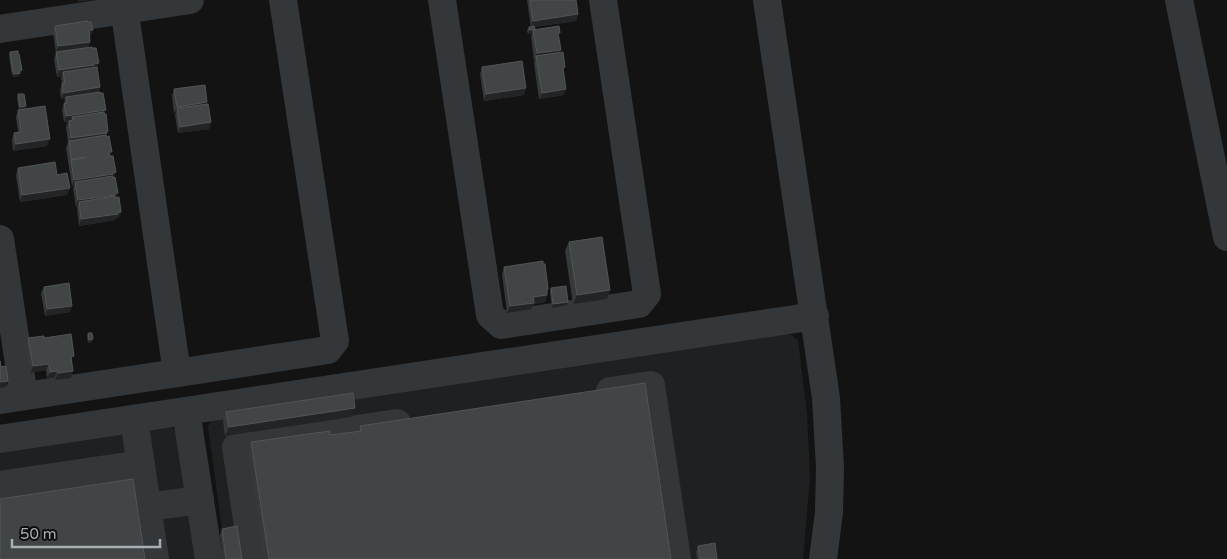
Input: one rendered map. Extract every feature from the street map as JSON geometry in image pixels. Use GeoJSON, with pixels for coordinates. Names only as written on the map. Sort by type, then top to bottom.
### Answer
{"type":"FeatureCollection","features":[{"type":"Feature","properties":{"kind":"street"},"geometry":{"type":"LineString","coordinates":[[0,28],[124,5],[190,0]]}},
{"type":"Feature","properties":{"kind":"street"},"geometry":{"type":"LineString","coordinates":[[0,239],[12,398],[328,350],[335,341],[283,0]]}},
{"type":"Feature","properties":{"kind":"street"},"geometry":{"type":"LineString","coordinates":[[442,0],[490,315],[501,325],[639,304],[647,294],[603,0]]}},
{"type":"Feature","properties":{"kind":"street"},"geometry":{"type":"LineString","coordinates":[[767,0],[826,398],[830,467],[829,512],[823,559]]}},
{"type":"Feature","properties":{"kind":"street"},"geometry":{"type":"LineString","coordinates":[[1179,0],[1227,237]]}},
{"type":"Feature","properties":{"kind":"street"},"geometry":{"type":"LineString","coordinates":[[124,5],[177,373]]}},
{"type":"Feature","properties":{"kind":"street"},"geometry":{"type":"LineString","coordinates":[[0,439],[815,316]]}},
{"type":"Feature","properties":{"kind":"street"},"geometry":{"type":"LineString","coordinates":[[582,395],[651,385],[677,559]]}},
{"type":"Feature","properties":{"kind":"street"},"geometry":{"type":"LineString","coordinates":[[186,411],[209,559]]}},
{"type":"Feature","properties":{"kind":"street"},"geometry":{"type":"LineString","coordinates":[[134,419],[155,559]]}},
{"type":"Feature","properties":{"kind":"street"},"geometry":{"type":"LineString","coordinates":[[253,559],[236,447],[424,419]]}},
{"type":"Feature","properties":{"kind":"street"},"geometry":{"type":"LineString","coordinates":[[195,464],[238,458]]}},
{"type":"Feature","properties":{"kind":"street"},"geometry":{"type":"LineString","coordinates":[[0,485],[141,464]]}},
{"type":"Feature","properties":{"kind":"street"},"geometry":{"type":"LineString","coordinates":[[147,507],[200,500]]}},
{"type":"Feature","properties":{"kind":"shaded area"},"geometry":{"type":"Polygon","coordinates":[[[787,332],[798,340],[807,415],[810,478],[803,559],[226,559],[208,426],[212,420],[787,332]]]}},
{"type":"Feature","properties":{"kind":"shaded area"},"geometry":{"type":"Polygon","coordinates":[[[166,424],[180,433],[198,559],[0,559],[0,449],[166,424]]]}},
{"type":"Feature","properties":{"kind":"building"},"geometry":{"type":"Polygon","coordinates":[[[530,0],[576,0],[578,14],[533,21],[530,0]]]}},
{"type":"Feature","properties":{"kind":"building"},"geometry":{"type":"Polygon","coordinates":[[[91,22],[93,30],[89,30],[90,42],[58,46],[55,26],[91,22]]]}},
{"type":"Feature","properties":{"kind":"building"},"geometry":{"type":"Polygon","coordinates":[[[534,26],[535,29],[529,30],[529,27],[534,26]]]}},
{"type":"Feature","properties":{"kind":"building"},"geometry":{"type":"Polygon","coordinates":[[[559,26],[560,33],[558,33],[561,50],[537,53],[533,30],[559,26]]]}},
{"type":"Feature","properties":{"kind":"building"},"geometry":{"type":"Polygon","coordinates":[[[96,48],[99,63],[59,70],[56,52],[96,48]]]}},
{"type":"Feature","properties":{"kind":"building"},"geometry":{"type":"Polygon","coordinates":[[[18,51],[22,70],[19,71],[20,73],[14,74],[10,52],[18,51]]]}},
{"type":"Feature","properties":{"kind":"building"},"geometry":{"type":"Polygon","coordinates":[[[563,52],[566,89],[542,93],[536,56],[563,52]]]}},
{"type":"Feature","properties":{"kind":"building"},"geometry":{"type":"Polygon","coordinates":[[[522,61],[526,88],[486,94],[482,67],[522,61]]]}},
{"type":"Feature","properties":{"kind":"building"},"geometry":{"type":"Polygon","coordinates":[[[97,67],[100,87],[63,93],[62,83],[65,83],[63,72],[97,67]]]}},
{"type":"Feature","properties":{"kind":"building"},"geometry":{"type":"Polygon","coordinates":[[[205,85],[207,102],[177,107],[174,89],[205,85]]]}},
{"type":"Feature","properties":{"kind":"building"},"geometry":{"type":"Polygon","coordinates":[[[103,93],[106,110],[66,116],[64,104],[67,103],[66,97],[103,93]]]}},
{"type":"Feature","properties":{"kind":"building"},"geometry":{"type":"Polygon","coordinates":[[[18,94],[24,94],[26,106],[20,107],[18,94]]]}},
{"type":"Feature","properties":{"kind":"building"},"geometry":{"type":"Polygon","coordinates":[[[208,104],[211,122],[180,127],[177,108],[208,104]]]}},
{"type":"Feature","properties":{"kind":"building"},"geometry":{"type":"Polygon","coordinates":[[[45,106],[50,139],[16,144],[14,133],[21,132],[18,110],[45,106]]]}},
{"type":"Feature","properties":{"kind":"building"},"geometry":{"type":"Polygon","coordinates":[[[104,112],[106,114],[107,133],[71,138],[69,121],[73,120],[72,117],[104,112]]]}},
{"type":"Feature","properties":{"kind":"building"},"geometry":{"type":"Polygon","coordinates":[[[106,135],[107,137],[109,136],[112,152],[109,152],[110,156],[113,156],[116,172],[74,180],[71,160],[86,157],[71,159],[69,141],[106,135]]]}},
{"type":"Feature","properties":{"kind":"building"},"geometry":{"type":"Polygon","coordinates":[[[55,162],[57,175],[67,173],[70,188],[22,195],[18,168],[55,162]]]}},
{"type":"Feature","properties":{"kind":"building"},"geometry":{"type":"Polygon","coordinates":[[[113,176],[113,178],[115,177],[118,193],[78,200],[75,182],[113,176]]]}},
{"type":"Feature","properties":{"kind":"building"},"geometry":{"type":"Polygon","coordinates":[[[115,196],[115,198],[119,197],[121,212],[81,219],[79,202],[115,196]]]}},
{"type":"Feature","properties":{"kind":"building"},"geometry":{"type":"Polygon","coordinates":[[[602,237],[610,290],[577,295],[569,242],[602,237]]]}},
{"type":"Feature","properties":{"kind":"building"},"geometry":{"type":"Polygon","coordinates":[[[543,261],[548,289],[547,295],[533,297],[534,303],[510,306],[504,267],[543,261]]]}},
{"type":"Feature","properties":{"kind":"building"},"geometry":{"type":"Polygon","coordinates":[[[69,283],[72,306],[47,309],[44,287],[69,283]]]}},
{"type":"Feature","properties":{"kind":"building"},"geometry":{"type":"Polygon","coordinates":[[[566,286],[568,302],[553,304],[551,288],[566,286]]]}},
{"type":"Feature","properties":{"kind":"building"},"geometry":{"type":"Polygon","coordinates":[[[88,333],[92,333],[93,339],[89,340],[88,333]]]}},
{"type":"Feature","properties":{"kind":"building"},"geometry":{"type":"Polygon","coordinates":[[[71,334],[74,356],[71,357],[73,371],[50,372],[49,364],[33,366],[28,338],[71,334]]]}},
{"type":"Feature","properties":{"kind":"building"},"geometry":{"type":"Polygon","coordinates":[[[0,361],[1,367],[6,366],[8,381],[0,382],[0,361]]]}},
{"type":"Feature","properties":{"kind":"building"},"geometry":{"type":"Polygon","coordinates":[[[645,383],[671,559],[269,559],[251,442],[330,431],[330,435],[361,431],[360,426],[645,383]]]}},
{"type":"Feature","properties":{"kind":"building"},"geometry":{"type":"Polygon","coordinates":[[[353,393],[355,408],[229,427],[226,412],[353,393]]]}},
{"type":"Feature","properties":{"kind":"building"},"geometry":{"type":"Polygon","coordinates":[[[133,479],[145,559],[0,559],[0,499],[133,479]]]}},
{"type":"Feature","properties":{"kind":"building"},"geometry":{"type":"Polygon","coordinates":[[[237,526],[242,559],[226,559],[222,529],[237,526]]]}},
{"type":"Feature","properties":{"kind":"building"},"geometry":{"type":"Polygon","coordinates":[[[715,543],[717,559],[700,559],[698,546],[715,543]]]}}]}
